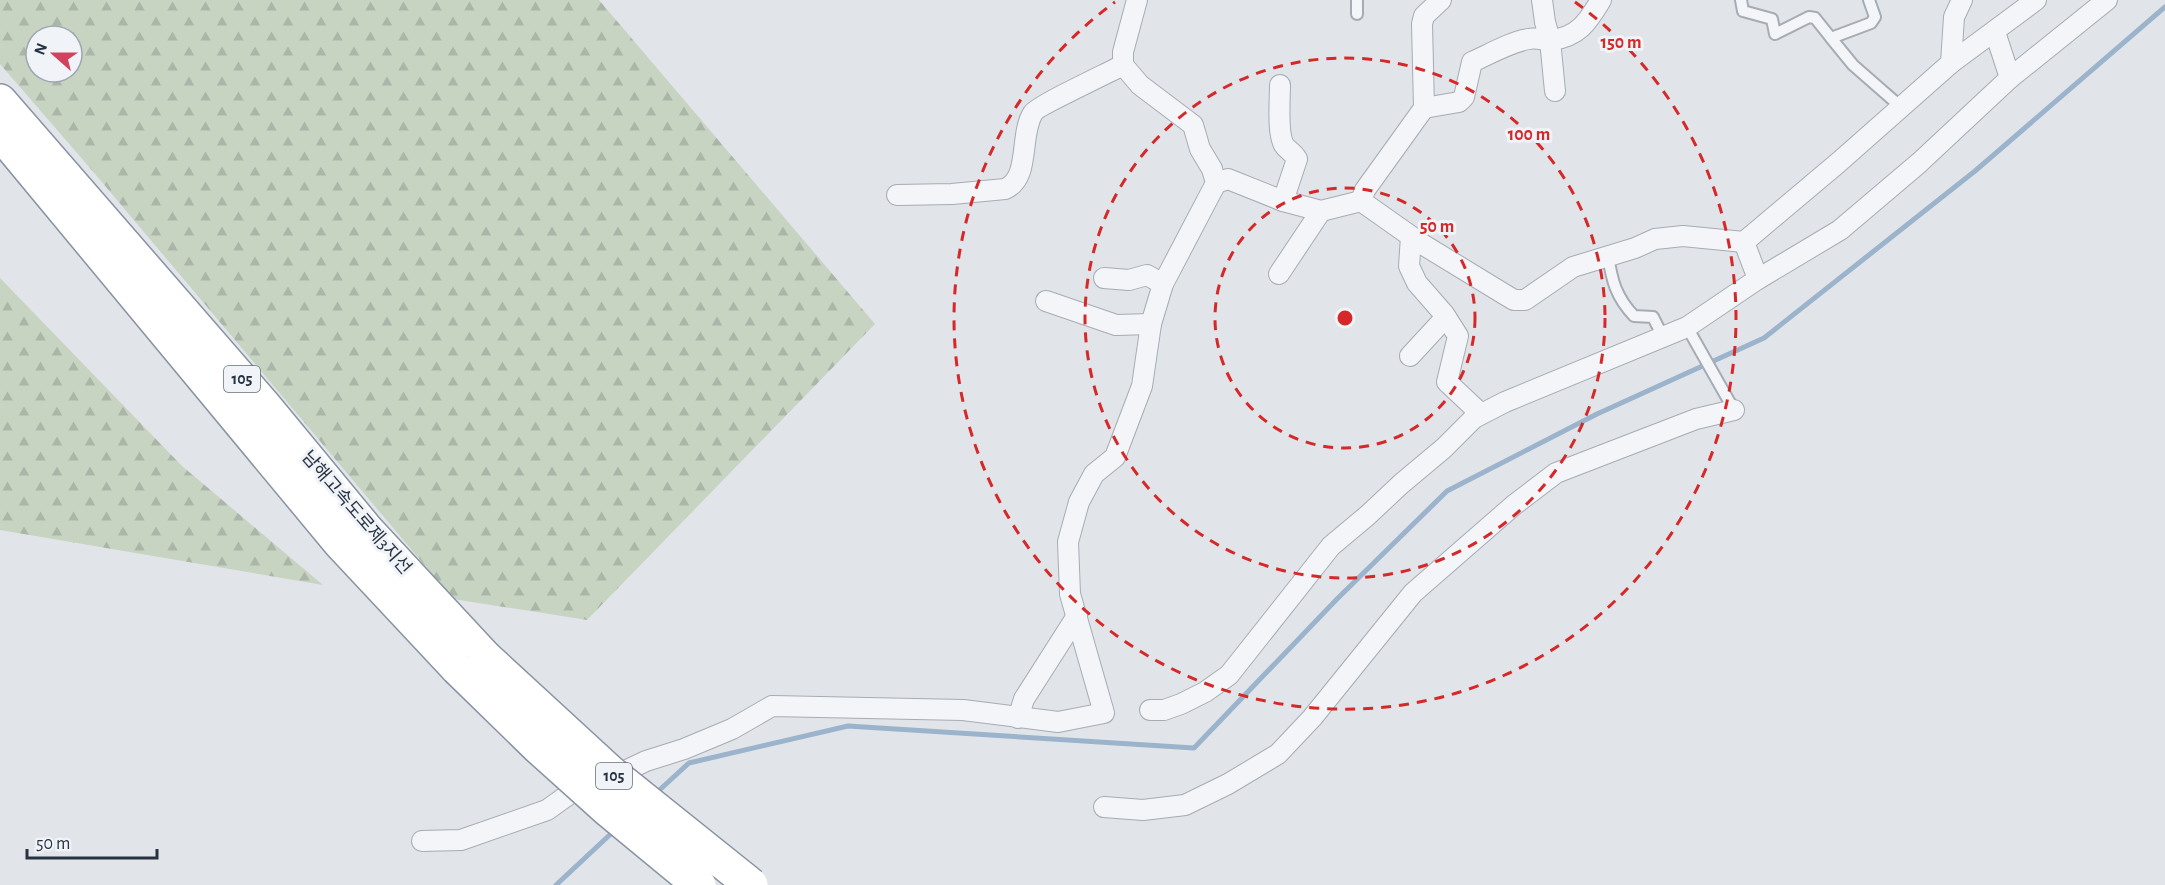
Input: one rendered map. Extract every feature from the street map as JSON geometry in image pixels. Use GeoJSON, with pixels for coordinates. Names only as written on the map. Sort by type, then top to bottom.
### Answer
{"type":"FeatureCollection","features":[{"type":"Feature","properties":{"kind":"highway","name":"남해고속도로제3지선"},"geometry":{"type":"LineString","coordinates":[[0,101],[263,404],[367,530],[538,747],[607,809],[699,885]]}},
{"type":"Feature","properties":{"kind":"highway","name":"남해고속도로제3지선"},"geometry":{"type":"LineString","coordinates":[[0,133],[340,543],[471,662],[752,885]]}},
{"type":"Feature","properties":{"kind":"street"},"geometry":{"type":"LineString","coordinates":[[422,841],[461,840],[547,810],[596,775],[625,771],[646,761],[684,749],[732,729],[772,706],[963,710],[1058,722],[1104,713],[1070,594],[1068,542],[1079,502],[1094,474],[1115,457],[1142,386],[1151,324],[1163,284],[1216,183],[1212,169],[1200,148],[1193,124],[1140,85],[1123,64],[1123,52],[1137,0]]}},
{"type":"Feature","properties":{"kind":"street"},"geometry":{"type":"LineString","coordinates":[[1361,201],[1365,190],[1424,108],[1422,24],[1424,16],[1440,0]]}},
{"type":"Feature","properties":{"kind":"street"},"geometry":{"type":"LineString","coordinates":[[1542,0],[1550,40],[1555,91]]}},
{"type":"Feature","properties":{"kind":"street"},"geometry":{"type":"LineString","coordinates":[[1424,108],[1459,102],[1464,96],[1472,62],[1528,39],[1550,40],[1583,27],[1601,0]]}},
{"type":"Feature","properties":{"kind":"street"},"geometry":{"type":"LineString","coordinates":[[1951,63],[1954,17],[1962,0]]}},
{"type":"Feature","properties":{"kind":"street"},"geometry":{"type":"LineString","coordinates":[[1216,183],[1228,179],[1283,201],[1321,211],[1361,201],[1411,237],[1514,300],[1525,300],[1573,267],[1635,248],[1655,239],[1683,236],[1744,242],[1951,63],[2036,0]]}},
{"type":"Feature","properties":{"kind":"street"},"geometry":{"type":"LineString","coordinates":[[1150,710],[1164,710],[1181,704],[1205,692],[1229,675],[1331,546],[1481,414],[1687,327],[1758,279],[1840,230],[1918,163],[2010,78],[2107,0]]}},
{"type":"Feature","properties":{"kind":"street"},"geometry":{"type":"LineString","coordinates":[[1995,32],[2010,78]]}},
{"type":"Feature","properties":{"kind":"street"},"geometry":{"type":"LineString","coordinates":[[897,195],[952,194],[1005,189],[1012,186],[1020,174],[1023,147],[1033,112],[1046,103],[1123,64]]}},
{"type":"Feature","properties":{"kind":"street"},"geometry":{"type":"LineString","coordinates":[[1280,85],[1281,138],[1284,147],[1293,152],[1297,159],[1283,201]]}},
{"type":"Feature","properties":{"kind":"street"},"geometry":{"type":"LineString","coordinates":[[1279,274],[1321,211]]}},
{"type":"Feature","properties":{"kind":"street"},"geometry":{"type":"LineString","coordinates":[[1411,237],[1409,266],[1417,283],[1446,317],[1458,336],[1448,382],[1481,414]]}},
{"type":"Feature","properties":{"kind":"street"},"geometry":{"type":"LineString","coordinates":[[1744,242],[1758,279]]}},
{"type":"Feature","properties":{"kind":"street"},"geometry":{"type":"LineString","coordinates":[[1104,278],[1130,280],[1147,275],[1163,284]]}},
{"type":"Feature","properties":{"kind":"street"},"geometry":{"type":"LineString","coordinates":[[1046,301],[1116,325],[1151,324]]}},
{"type":"Feature","properties":{"kind":"street"},"geometry":{"type":"LineString","coordinates":[[1410,356],[1446,317]]}},
{"type":"Feature","properties":{"kind":"street"},"geometry":{"type":"LineString","coordinates":[[1104,807],[1143,810],[1185,804],[1228,784],[1278,754],[1312,718],[1413,593],[1514,505],[1548,479],[1556,473],[1696,419],[1734,410]]}},
{"type":"Feature","properties":{"kind":"street"},"geometry":{"type":"LineString","coordinates":[[1018,718],[1024,699],[1077,616]]}},
{"type":"Feature","properties":{"kind":"lane"},"geometry":{"type":"LineString","coordinates":[[1357,0],[1357,14]]}},
{"type":"Feature","properties":{"kind":"lane"},"geometry":{"type":"LineString","coordinates":[[1741,0],[1743,11],[1772,19],[1775,34],[1809,17],[1815,18],[1853,65],[1901,107]]}},
{"type":"Feature","properties":{"kind":"lane"},"geometry":{"type":"LineString","coordinates":[[1831,38],[1871,23],[1875,17],[1869,0]]}},
{"type":"Feature","properties":{"kind":"lane"},"geometry":{"type":"LineString","coordinates":[[1608,256],[1612,280],[1621,303],[1634,316],[1653,317],[1663,338]]}},
{"type":"Feature","properties":{"kind":"lane"},"geometry":{"type":"LineString","coordinates":[[1687,327],[1734,410]]}},
{"type":"Feature","properties":{"kind":"green space"},"geometry":{"type":"Polygon","coordinates":[[[0,0],[599,0],[875,324],[587,620],[453,599],[0,64],[0,0]]]}},
{"type":"Feature","properties":{"kind":"green space"},"geometry":{"type":"Polygon","coordinates":[[[0,278],[182,466],[323,585],[0,530],[0,278]]]}},
{"type":"Feature","properties":{"kind":"waterway"},"geometry":{"type":"LineString","coordinates":[[654,795],[689,763],[848,726],[1194,748],[1337,599],[1447,491],[1597,414],[1764,338],[1975,171],[2165,7]]}},
{"type":"Feature","properties":{"kind":"waterway"},"geometry":{"type":"LineString","coordinates":[[556,885],[616,829]]}}]}
